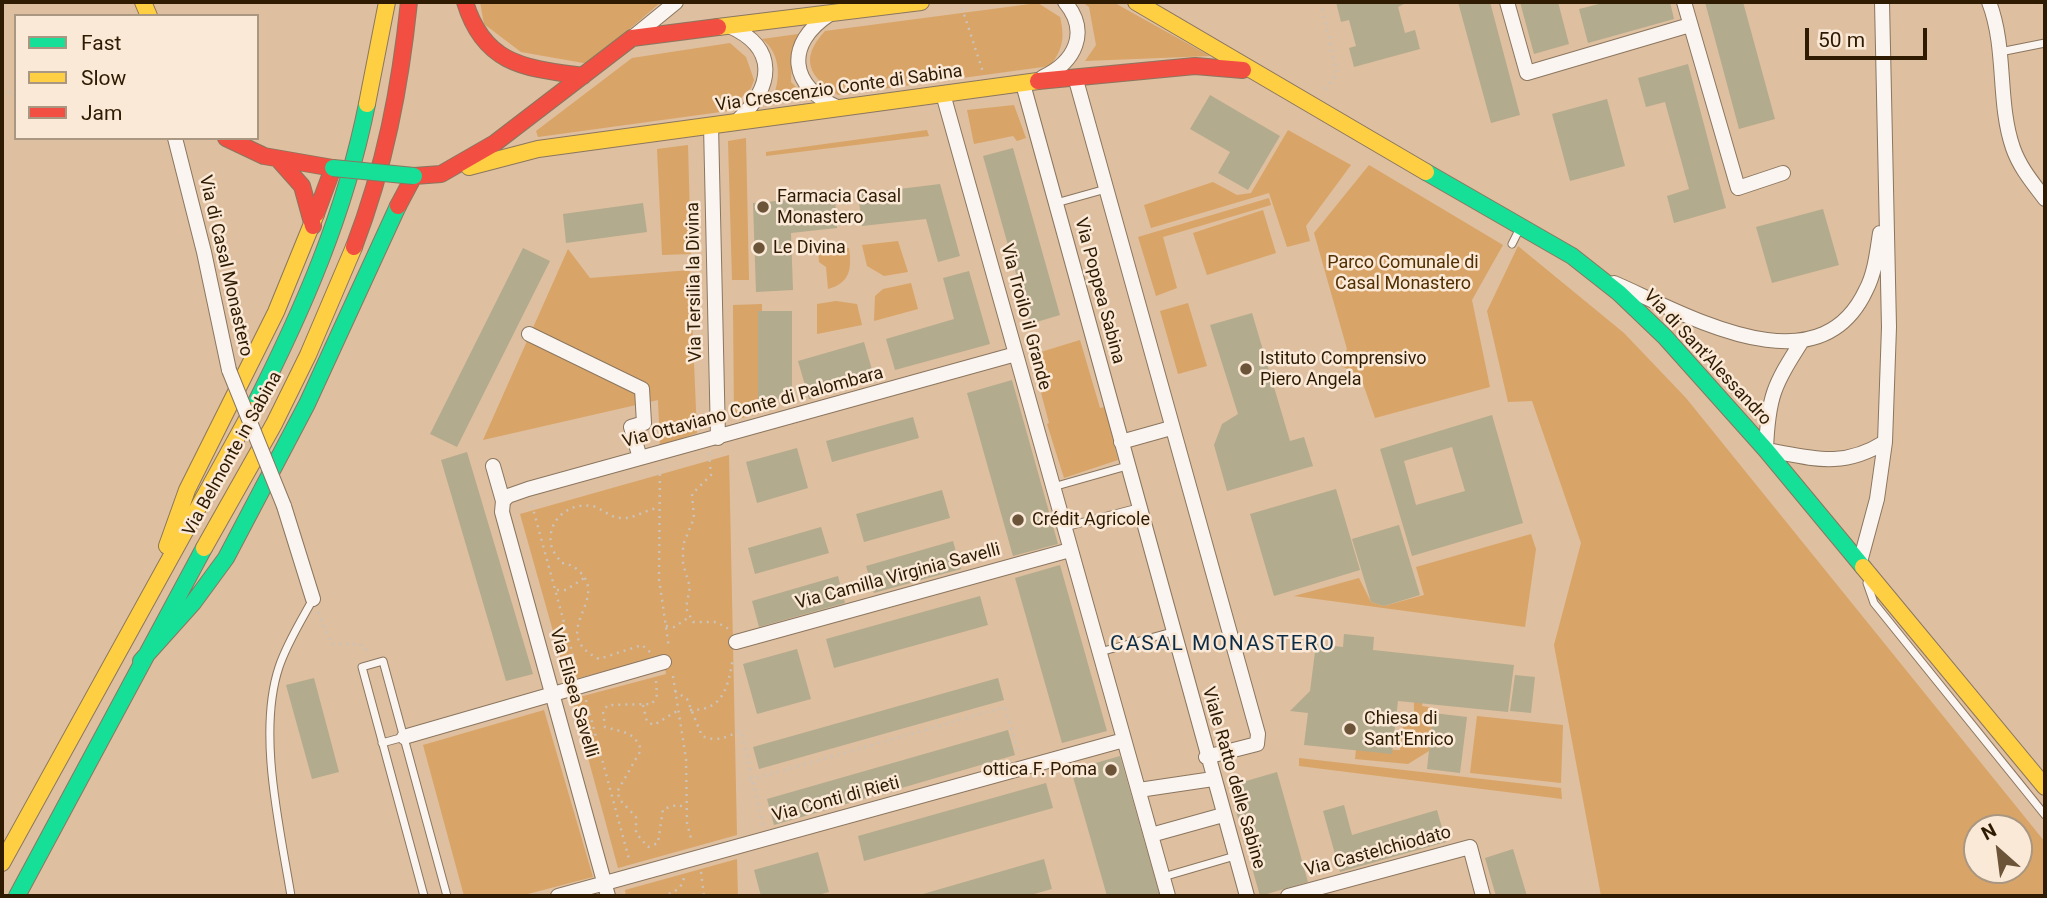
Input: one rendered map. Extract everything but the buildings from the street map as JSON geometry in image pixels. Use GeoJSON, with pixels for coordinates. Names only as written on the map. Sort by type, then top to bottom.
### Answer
{"type":"FeatureCollection","features":[{"type":"Feature","properties":{"kind":"street","name":"Via Belmonte in Sabina"},"geometry":{"type":"LineString","coordinates":[[2,863],[281,355],[332,233],[360,139],[387,2]]}},
{"type":"Feature","properties":{"kind":"street","name":"Via Belmonte in Sabina"},"geometry":{"type":"LineString","coordinates":[[17,896],[141,661],[284,404],[352,252],[386,153],[402,67],[409,2]]}},
{"type":"Feature","properties":{"kind":"street"},"geometry":{"type":"LineString","coordinates":[[465,2],[475,32],[501,58],[527,68],[583,76]]}},
{"type":"Feature","properties":{"kind":"street"},"geometry":{"type":"LineString","coordinates":[[230,140],[248,150],[278,159],[333,168],[414,176],[441,174],[480,153],[526,122],[676,2]]}},
{"type":"Feature","properties":{"kind":"street"},"geometry":{"type":"LineString","coordinates":[[632,38],[911,2]]}},
{"type":"Feature","properties":{"kind":"street"},"geometry":{"type":"LineString","coordinates":[[1028,83],[1064,65],[1078,43],[1077,25],[1065,2]]}},
{"type":"Feature","properties":{"kind":"street","name":"Via di Sant'Alessandro"},"geometry":{"type":"LineString","coordinates":[[1136,2],[1200,39],[1246,70],[1522,226],[1597,275],[1665,337],[1766,450],[2045,788]]}},
{"type":"Feature","properties":{"kind":"street"},"geometry":{"type":"LineString","coordinates":[[1507,2],[1527,73],[1690,26]]}},
{"type":"Feature","properties":{"kind":"street"},"geometry":{"type":"LineString","coordinates":[[1684,2],[1738,188],[1783,173]]}},
{"type":"Feature","properties":{"kind":"street"},"geometry":{"type":"LineString","coordinates":[[1860,562],[1877,499],[1885,442],[1889,327],[1882,19],[1884,2]]}},
{"type":"Feature","properties":{"kind":"street"},"geometry":{"type":"LineString","coordinates":[[1989,2],[2000,52],[2012,144],[2026,174],[2045,199]]}},
{"type":"Feature","properties":{"kind":"street"},"geometry":{"type":"LineString","coordinates":[[831,14],[817,24],[802,41],[798,66],[811,92],[839,108]]}},
{"type":"Feature","properties":{"kind":"street"},"geometry":{"type":"LineString","coordinates":[[728,25],[754,42],[766,71],[759,97],[738,120]]}},
{"type":"Feature","properties":{"kind":"street","name":"Via Crescenzio Conte di Sabina"},"geometry":{"type":"LineString","coordinates":[[441,174],[529,150],[738,120],[1028,83],[1195,66],[1246,70]]}},
{"type":"Feature","properties":{"kind":"street"},"geometry":{"type":"LineString","coordinates":[[1076,79],[1258,734],[1257,744],[1206,757]]}},
{"type":"Feature","properties":{"kind":"street","name":"Via Poppea Sabina"},"geometry":{"type":"LineString","coordinates":[[1028,83],[1055,203],[1138,508]]}},
{"type":"Feature","properties":{"kind":"street","name":"Via Troilo il Grande"},"geometry":{"type":"LineString","coordinates":[[943,94],[1070,550]]}},
{"type":"Feature","properties":{"kind":"street"},"geometry":{"type":"LineString","coordinates":[[526,122],[524,136],[529,150]]}},
{"type":"Feature","properties":{"kind":"street","name":"Via Tersilia la Divina"},"geometry":{"type":"LineString","coordinates":[[711,125],[713,439]]}},
{"type":"Feature","properties":{"kind":"street","name":"Via di Casal Monastero"},"geometry":{"type":"LineString","coordinates":[[176,140],[204,252],[229,370],[284,506],[313,599]]}},
{"type":"Feature","properties":{"kind":"street"},"geometry":{"type":"LineString","coordinates":[[278,159],[302,186],[313,228]]}},
{"type":"Feature","properties":{"kind":"street"},"geometry":{"type":"LineString","coordinates":[[158,581],[184,495],[215,426],[266,333],[313,228],[333,168]]}},
{"type":"Feature","properties":{"kind":"street"},"geometry":{"type":"LineString","coordinates":[[141,661],[193,603],[226,558],[307,404],[381,238],[414,176]]}},
{"type":"Feature","properties":{"kind":"street"},"geometry":{"type":"LineString","coordinates":[[1597,275],[1735,334],[1766,341],[1820,338],[1860,303],[1874,268],[1886,204]]}},
{"type":"Feature","properties":{"kind":"street"},"geometry":{"type":"LineString","coordinates":[[528,334],[642,389],[644,423],[631,427],[640,458]]}},
{"type":"Feature","properties":{"kind":"street"},"geometry":{"type":"LineString","coordinates":[[1802,341],[1773,390],[1768,407],[1766,450],[1838,460],[1863,454],[1885,442]]}},
{"type":"Feature","properties":{"kind":"street","name":"Via Ottaviano Conte di Palombara"},"geometry":{"type":"LineString","coordinates":[[503,501],[508,496],[528,489],[1016,354]]}},
{"type":"Feature","properties":{"kind":"street"},"geometry":{"type":"LineString","coordinates":[[1121,442],[1171,428]]}},
{"type":"Feature","properties":{"kind":"street","name":"Via Elisea Savelli"},"geometry":{"type":"LineString","coordinates":[[493,466],[503,501],[502,512],[607,890]]}},
{"type":"Feature","properties":{"kind":"street","name":"Viale Ratto delle Sabine"},"geometry":{"type":"LineString","coordinates":[[1138,508],[1247,896]]}},
{"type":"Feature","properties":{"kind":"street"},"geometry":{"type":"LineString","coordinates":[[1070,550],[1168,896]]}},
{"type":"Feature","properties":{"kind":"street","name":"Via Camilla Virginia Savelli"},"geometry":{"type":"LineString","coordinates":[[736,642],[1070,550]]}},
{"type":"Feature","properties":{"kind":"street"},"geometry":{"type":"LineString","coordinates":[[404,737],[669,661]]}},
{"type":"Feature","properties":{"kind":"street","name":"Via Conti di Rieti"},"geometry":{"type":"LineString","coordinates":[[558,896],[607,890],[698,857],[1124,740]]}},
{"type":"Feature","properties":{"kind":"street"},"geometry":{"type":"LineString","coordinates":[[1139,790],[1213,779]]}},
{"type":"Feature","properties":{"kind":"street"},"geometry":{"type":"LineString","coordinates":[[1152,835],[1223,815]]}},
{"type":"Feature","properties":{"kind":"street","name":"Via Castelchiodato"},"geometry":{"type":"LineString","coordinates":[[1289,896],[1470,847],[1483,896]]}},
{"type":"Feature","properties":{"kind":"lane"},"geometry":{"type":"LineString","coordinates":[[2000,52],[2045,43]]}},
{"type":"Feature","properties":{"kind":"lane"},"geometry":{"type":"LineString","coordinates":[[1055,203],[1106,189]]}},
{"type":"Feature","properties":{"kind":"lane"},"geometry":{"type":"LineString","coordinates":[[1511,244],[1522,226]]}},
{"type":"Feature","properties":{"kind":"lane"},"geometry":{"type":"LineString","coordinates":[[1052,487],[1127,466]]}},
{"type":"Feature","properties":{"kind":"lane"},"geometry":{"type":"LineString","coordinates":[[1064,527],[1138,508]]}},
{"type":"Feature","properties":{"kind":"lane"},"geometry":{"type":"LineString","coordinates":[[1860,562],[1874,603],[2045,815]]}},
{"type":"Feature","properties":{"kind":"lane"},"geometry":{"type":"LineString","coordinates":[[291,896],[272,760],[271,711],[279,668],[313,599]]}},
{"type":"Feature","properties":{"kind":"lane"},"geometry":{"type":"LineString","coordinates":[[1100,653],[1172,632]]}},
{"type":"Feature","properties":{"kind":"lane"},"geometry":{"type":"LineString","coordinates":[[424,896],[362,667],[383,661],[447,896]]}},
{"type":"Feature","properties":{"kind":"lane"},"geometry":{"type":"LineString","coordinates":[[382,743],[404,737]]}},
{"type":"Feature","properties":{"kind":"lane"},"geometry":{"type":"LineString","coordinates":[[1163,877],[1235,856]]}},
{"type":"Feature","properties":{"kind":"path"},"geometry":{"type":"LineString","coordinates":[[1321,2],[1337,74],[1322,93]]}},
{"type":"Feature","properties":{"kind":"path"},"geometry":{"type":"LineString","coordinates":[[962,8],[985,76]]}},
{"type":"Feature","properties":{"kind":"path"},"geometry":{"type":"LineString","coordinates":[[690,710],[708,709],[718,702],[729,682],[736,642],[729,628],[716,622],[692,622],[686,608],[690,587],[683,564],[683,545],[694,518],[691,495],[711,475],[713,439]]}},
{"type":"Feature","properties":{"kind":"path"},"geometry":{"type":"LineString","coordinates":[[660,453],[659,579],[669,661],[687,759],[687,823],[698,857],[704,896]]}},
{"type":"Feature","properties":{"kind":"path"},"geometry":{"type":"LineString","coordinates":[[555,590],[566,590],[584,578]]}},
{"type":"Feature","properties":{"kind":"path"},"geometry":{"type":"LineString","coordinates":[[313,599],[332,644],[359,644],[383,661]]}},
{"type":"Feature","properties":{"kind":"path"},"geometry":{"type":"LineString","coordinates":[[666,626],[674,627],[688,617]]}},
{"type":"Feature","properties":{"kind":"path"},"geometry":{"type":"LineString","coordinates":[[675,691],[683,693],[702,736],[711,740],[726,738],[739,731],[742,734],[750,780],[766,839]]}},
{"type":"Feature","properties":{"kind":"path"},"geometry":{"type":"LineString","coordinates":[[643,705],[647,722],[654,725],[678,711]]}},
{"type":"Feature","properties":{"kind":"path"},"geometry":{"type":"LineString","coordinates":[[750,780],[1005,707],[1023,767]]}},
{"type":"Feature","properties":{"kind":"path"},"geometry":{"type":"LineString","coordinates":[[662,896],[675,892],[683,883],[681,862]]}},
{"type":"Feature","properties":{"kind":"green space"},"geometry":{"type":"Polygon","coordinates":[[[480,2],[661,2],[589,64],[521,52],[484,24],[480,2]]]}},
{"type":"Feature","properties":{"kind":"green space"},"geometry":{"type":"Polygon","coordinates":[[[1082,2],[1113,2],[1210,56],[1085,61],[1096,45],[1089,7],[1082,2]]]}},
{"type":"Feature","properties":{"kind":"green space"},"geometry":{"type":"Polygon","coordinates":[[[1038,3],[1060,17],[1062,24],[1062,43],[1050,66],[838,95],[820,81],[811,67],[812,50],[825,31],[1038,3]]]}},
{"type":"Feature","properties":{"kind":"green space"},"geometry":{"type":"Polygon","coordinates":[[[798,34],[792,50],[791,82],[808,99],[769,105],[776,88],[778,70],[774,53],[762,39],[798,34]]]}},
{"type":"Feature","properties":{"kind":"green space"},"geometry":{"type":"Polygon","coordinates":[[[730,43],[746,57],[754,80],[751,88],[728,111],[538,137],[536,131],[632,58],[730,43]]]}},
{"type":"Feature","properties":{"kind":"green space"},"geometry":{"type":"Polygon","coordinates":[[[1014,105],[1026,138],[1017,141],[1013,136],[974,144],[967,110],[1014,105]]]}},
{"type":"Feature","properties":{"kind":"green space"},"geometry":{"type":"Polygon","coordinates":[[[927,130],[929,136],[766,156],[766,152],[927,130]]]}},
{"type":"Feature","properties":{"kind":"green space"},"geometry":{"type":"Polygon","coordinates":[[[1288,130],[1351,165],[1306,226],[1310,241],[1287,247],[1269,193],[1151,228],[1144,205],[1213,182],[1237,195],[1251,193],[1288,130]]]}},
{"type":"Feature","properties":{"kind":"green space"},"geometry":{"type":"Polygon","coordinates":[[[746,138],[749,280],[732,280],[728,141],[746,138]]]}},
{"type":"Feature","properties":{"kind":"green space"},"geometry":{"type":"Polygon","coordinates":[[[688,145],[691,254],[662,255],[657,149],[688,145]]]}},
{"type":"Feature","properties":{"kind":"green space","name":"Parco Comunale di Casal Monastero"},"geometry":{"type":"Polygon","coordinates":[[[1369,165],[1503,245],[1472,300],[1490,387],[1375,418],[1360,375],[1339,365],[1347,349],[1314,233],[1369,165]]]}},
{"type":"Feature","properties":{"kind":"green space"},"geometry":{"type":"Polygon","coordinates":[[[1269,198],[1271,205],[1163,237],[1177,288],[1156,296],[1138,237],[1269,198]]]}},
{"type":"Feature","properties":{"kind":"green space"},"geometry":{"type":"Polygon","coordinates":[[[1263,210],[1276,253],[1207,275],[1193,233],[1263,210]]]}},
{"type":"Feature","properties":{"kind":"green space"},"geometry":{"type":"Polygon","coordinates":[[[898,241],[908,272],[884,276],[867,266],[862,245],[898,241]]]}},
{"type":"Feature","properties":{"kind":"green space"},"geometry":{"type":"Polygon","coordinates":[[[1518,246],[1624,333],[1686,398],[2022,814],[1963,814],[1963,884],[2033,884],[2033,827],[2045,842],[2045,896],[1601,896],[1554,645],[1581,543],[1532,401],[1508,402],[1487,311],[1518,246]]]}},
{"type":"Feature","properties":{"kind":"green space"},"geometry":{"type":"Polygon","coordinates":[[[849,248],[848,274],[841,283],[828,289],[826,267],[819,262],[818,251],[849,248]]]}},
{"type":"Feature","properties":{"kind":"green space"},"geometry":{"type":"Polygon","coordinates":[[[568,249],[590,278],[690,270],[697,433],[660,446],[658,400],[483,440],[568,249]]]}},
{"type":"Feature","properties":{"kind":"green space"},"geometry":{"type":"Polygon","coordinates":[[[911,283],[918,309],[874,321],[875,296],[883,289],[911,283]]]}},
{"type":"Feature","properties":{"kind":"green space"},"geometry":{"type":"Polygon","coordinates":[[[836,301],[857,304],[862,325],[817,334],[817,304],[836,301]]]}},
{"type":"Feature","properties":{"kind":"green space"},"geometry":{"type":"Polygon","coordinates":[[[1188,303],[1207,366],[1178,374],[1160,311],[1188,303]]]}},
{"type":"Feature","properties":{"kind":"green space"},"geometry":{"type":"Polygon","coordinates":[[[762,304],[762,413],[734,420],[733,305],[762,304]]]}},
{"type":"Feature","properties":{"kind":"green space"},"geometry":{"type":"Polygon","coordinates":[[[1080,340],[1100,408],[1105,407],[1118,460],[1064,478],[1047,424],[1049,423],[1031,355],[1080,340]]]}},
{"type":"Feature","properties":{"kind":"green space"},"geometry":{"type":"Polygon","coordinates":[[[729,455],[737,835],[618,868],[572,699],[666,674],[663,656],[567,681],[520,514],[729,455]]]}},
{"type":"Feature","properties":{"kind":"green space"},"geometry":{"type":"Polygon","coordinates":[[[1531,534],[1536,549],[1525,627],[1294,596],[1359,578],[1371,602],[1384,606],[1424,595],[1416,567],[1531,534]]]}},
{"type":"Feature","properties":{"kind":"green space"},"geometry":{"type":"Polygon","coordinates":[[[1414,698],[1423,698],[1422,706],[1434,708],[1429,751],[1408,764],[1355,759],[1356,749],[1400,750],[1404,717],[1414,711],[1414,698]]]}},
{"type":"Feature","properties":{"kind":"green space"},"geometry":{"type":"Polygon","coordinates":[[[544,710],[593,877],[520,896],[464,896],[423,745],[544,710]]]}},
{"type":"Feature","properties":{"kind":"green space"},"geometry":{"type":"Polygon","coordinates":[[[1477,716],[1563,725],[1561,783],[1470,773],[1477,716]]]}},
{"type":"Feature","properties":{"kind":"green space"},"geometry":{"type":"Polygon","coordinates":[[[1299,758],[1561,788],[1562,799],[1299,766],[1299,758]]]}},
{"type":"Feature","properties":{"kind":"green space"},"geometry":{"type":"Polygon","coordinates":[[[737,859],[738,896],[626,896],[625,890],[737,859]]]}},
{"type":"Feature","properties":{"kind":"traffic: fast"},"geometry":{"type":"LineString","coordinates":[[252,410],[320,261],[347,184],[367,104]]}},
{"type":"Feature","properties":{"kind":"traffic: fast"},"geometry":{"type":"LineString","coordinates":[[333,168],[414,176]]}},
{"type":"Feature","properties":{"kind":"traffic: fast"},"geometry":{"type":"LineString","coordinates":[[1426,172],[1572,256],[1619,293],[1665,337],[1766,450],[1863,567]]}},
{"type":"Feature","properties":{"kind":"traffic: fast"},"geometry":{"type":"LineString","coordinates":[[141,661],[193,603],[226,558],[307,404],[398,206]]}},
{"type":"Feature","properties":{"kind":"traffic: fast"},"geometry":{"type":"LineString","coordinates":[[17,896],[204,548]]}},
{"type":"Feature","properties":{"kind":"traffic: slow"},"geometry":{"type":"LineString","coordinates":[[143,2],[148,14]]}},
{"type":"Feature","properties":{"kind":"traffic: slow"},"geometry":{"type":"LineString","coordinates":[[367,104],[387,2]]}},
{"type":"Feature","properties":{"kind":"traffic: slow"},"geometry":{"type":"LineString","coordinates":[[718,27],[921,2]]}},
{"type":"Feature","properties":{"kind":"traffic: slow"},"geometry":{"type":"LineString","coordinates":[[1136,2],[1426,172]]}},
{"type":"Feature","properties":{"kind":"traffic: slow"},"geometry":{"type":"LineString","coordinates":[[469,167],[538,149],[1038,81]]}},
{"type":"Feature","properties":{"kind":"traffic: slow"},"geometry":{"type":"LineString","coordinates":[[167,546],[187,490],[276,312],[316,214]]}},
{"type":"Feature","properties":{"kind":"traffic: slow"},"geometry":{"type":"LineString","coordinates":[[204,548],[274,424],[308,355],[354,247]]}},
{"type":"Feature","properties":{"kind":"traffic: slow"},"geometry":{"type":"LineString","coordinates":[[2,863],[252,410]]}},
{"type":"Feature","properties":{"kind":"traffic: slow"},"geometry":{"type":"LineString","coordinates":[[1863,567],[2045,787]]}},
{"type":"Feature","properties":{"kind":"traffic: jam"},"geometry":{"type":"LineString","coordinates":[[354,247],[383,157],[390,126],[409,2]]}},
{"type":"Feature","properties":{"kind":"traffic: jam"},"geometry":{"type":"LineString","coordinates":[[465,2],[483,39],[509,60],[543,70],[583,76]]}},
{"type":"Feature","properties":{"kind":"traffic: jam"},"geometry":{"type":"LineString","coordinates":[[398,206],[414,176],[441,174],[495,143],[632,38],[718,27]]}},
{"type":"Feature","properties":{"kind":"traffic: jam"},"geometry":{"type":"LineString","coordinates":[[1038,81],[1195,66],[1243,70]]}},
{"type":"Feature","properties":{"kind":"traffic: jam"},"geometry":{"type":"LineString","coordinates":[[230,140],[264,156],[333,168],[316,214]]}},
{"type":"Feature","properties":{"kind":"traffic: jam"},"geometry":{"type":"LineString","coordinates":[[278,159],[302,186],[313,226]]}},
{"type":"Feature","properties":{"kind":"place","name":"Farmacia Casal Monastero"},"geometry":{"type":"Point","coordinates":[763,207]}},
{"type":"Feature","properties":{"kind":"place","name":"Le Divina"},"geometry":{"type":"Point","coordinates":[759,248]}},
{"type":"Feature","properties":{"kind":"place","name":"Istituto Comprensivo Piero Angela"},"geometry":{"type":"Point","coordinates":[1246,369]}},
{"type":"Feature","properties":{"kind":"place","name":"Crédit Agricole"},"geometry":{"type":"Point","coordinates":[1018,520]}},
{"type":"Feature","properties":{"kind":"place","name":"Chiesa di Sant'Enrico"},"geometry":{"type":"Point","coordinates":[1350,729]}},
{"type":"Feature","properties":{"kind":"place","name":"ottica F. Poma"},"geometry":{"type":"Point","coordinates":[1111,770]}},
{"type":"Feature","properties":{"kind":"district","name":"CASAL MONASTERO"},"geometry":{"type":"Point","coordinates":[1223,645]}}]}
